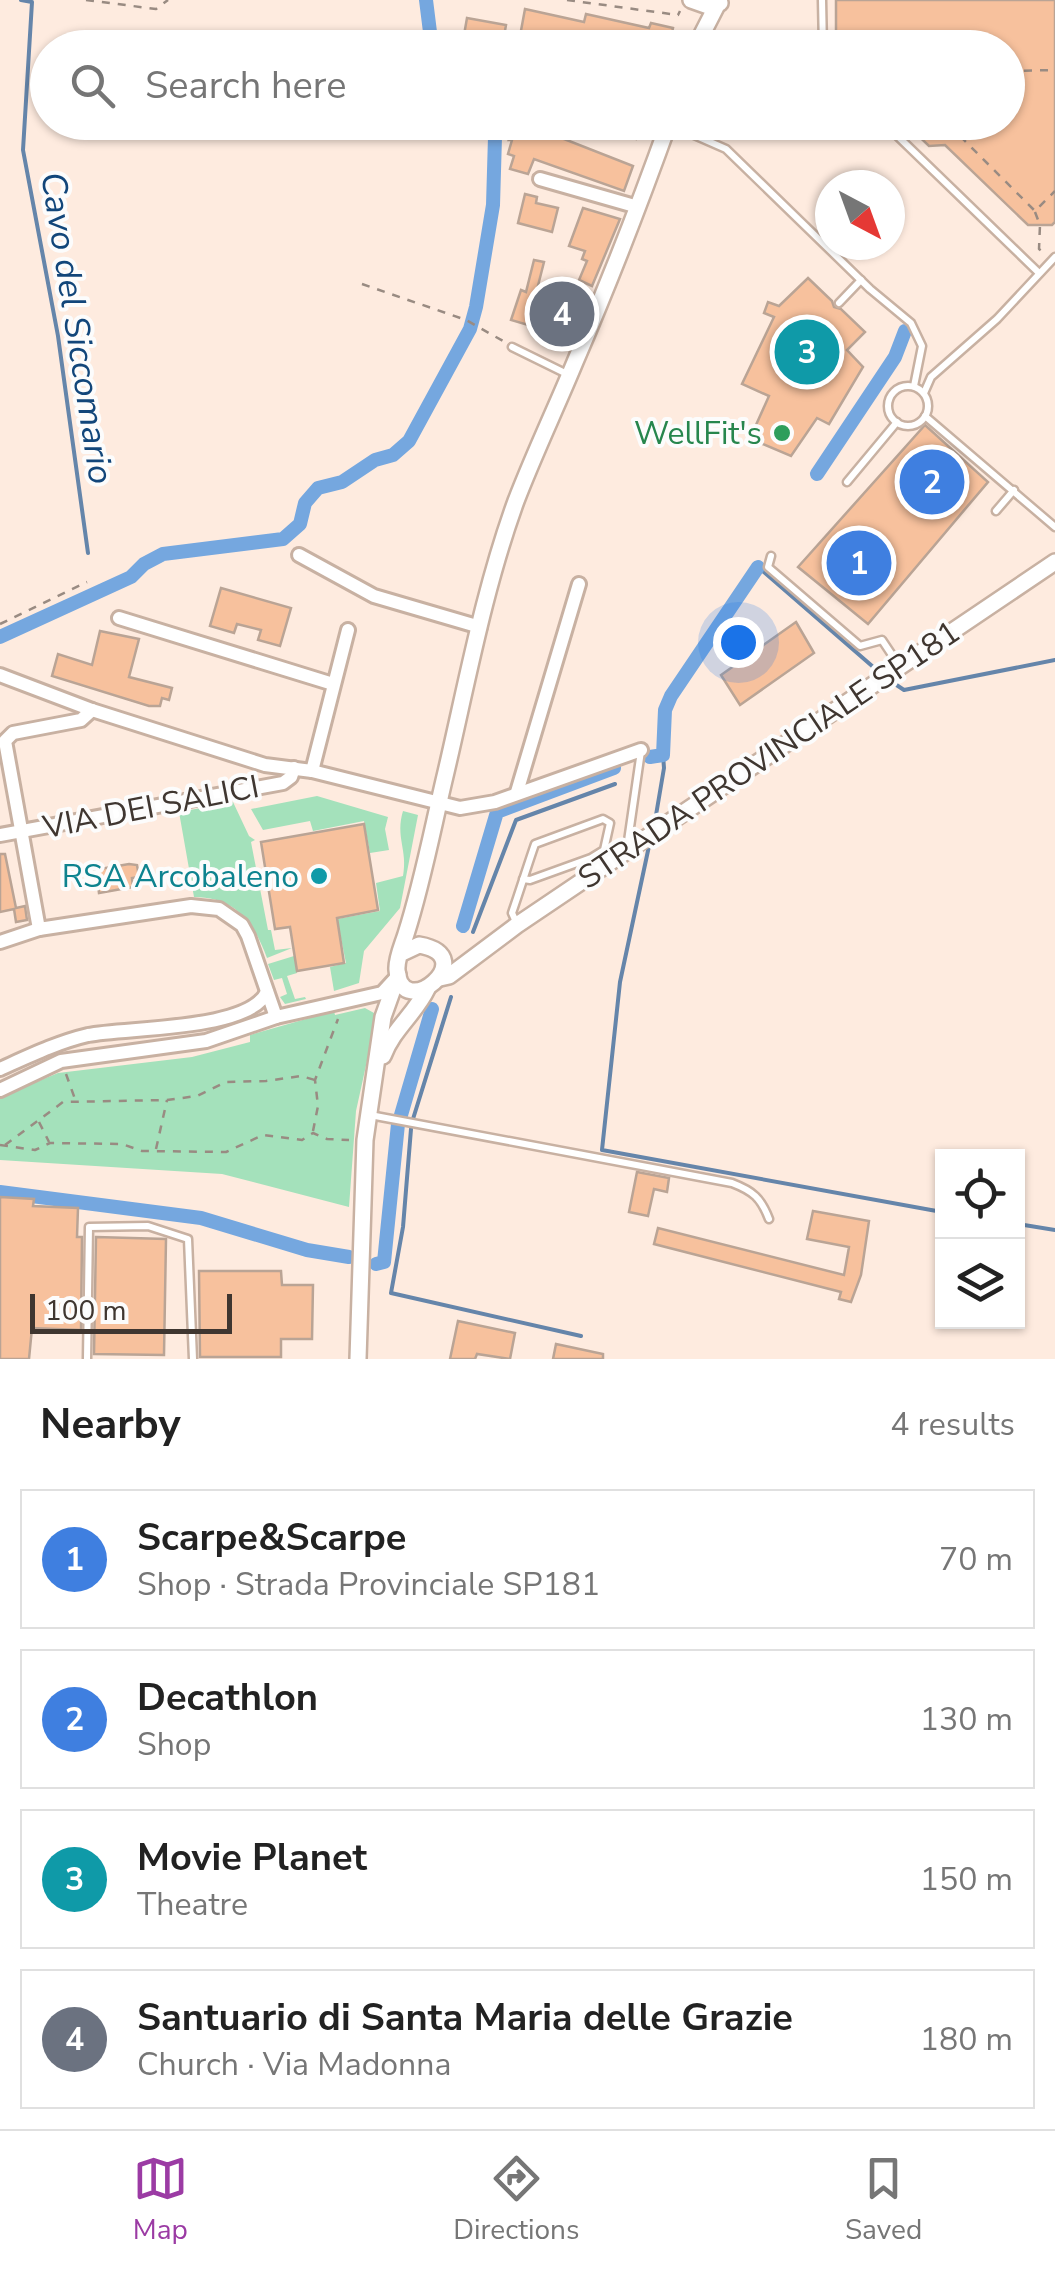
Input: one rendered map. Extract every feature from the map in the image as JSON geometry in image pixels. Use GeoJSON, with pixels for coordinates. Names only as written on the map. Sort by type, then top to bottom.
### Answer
{"type":"FeatureCollection","features":[{"type":"Feature","properties":{"kind":"street"},"geometry":{"type":"LineString","coordinates":[[701,30],[708,2]]}},
{"type":"Feature","properties":{"kind":"street"},"geometry":{"type":"LineString","coordinates":[[358,1359],[365,1140],[372,1082],[384,1016],[398,975],[480,627],[516,501],[663,140]]}},
{"type":"Feature","properties":{"kind":"street"},"geometry":{"type":"LineString","coordinates":[[540,179],[638,207]]}},
{"type":"Feature","properties":{"kind":"street"},"geometry":{"type":"LineString","coordinates":[[299,555],[374,596],[480,627]]}},
{"type":"Feature","properties":{"kind":"street","name":"STRADA PROVINCIALE SP181"},"geometry":{"type":"LineString","coordinates":[[440,978],[449,976],[483,948],[1055,562]]}},
{"type":"Feature","properties":{"kind":"street"},"geometry":{"type":"LineString","coordinates":[[517,792],[579,584]]}},
{"type":"Feature","properties":{"kind":"street"},"geometry":{"type":"LineString","coordinates":[[120,618],[333,684]]}},
{"type":"Feature","properties":{"kind":"street"},"geometry":{"type":"LineString","coordinates":[[312,771],[348,630]]}},
{"type":"Feature","properties":{"kind":"street"},"geometry":{"type":"LineString","coordinates":[[0,675],[92,710],[266,764],[312,771],[438,805],[476,806],[642,750]]}},
{"type":"Feature","properties":{"kind":"street"},"geometry":{"type":"LineString","coordinates":[[39,929],[5,738],[13,733],[82,720],[92,710]]}},
{"type":"Feature","properties":{"kind":"street","name":"VIA DEI SALICI"},"geometry":{"type":"LineString","coordinates":[[0,835],[283,782],[294,768]]}},
{"type":"Feature","properties":{"kind":"street"},"geometry":{"type":"LineString","coordinates":[[372,1082],[390,1038],[440,978],[442,970],[416,928],[416,902]]}},
{"type":"Feature","properties":{"kind":"street"},"geometry":{"type":"LineString","coordinates":[[0,942],[39,929],[191,906],[219,910],[237,921],[248,936],[276,1017]]}},
{"type":"Feature","properties":{"kind":"street"},"geometry":{"type":"LineString","coordinates":[[402,954],[409,948],[433,951]]}},
{"type":"Feature","properties":{"kind":"street","name":"STRADA PROVINCIALE SP181"},"geometry":{"type":"LineString","coordinates":[[433,951],[483,948]]}},
{"type":"Feature","properties":{"kind":"street"},"geometry":{"type":"LineString","coordinates":[[398,975],[406,986],[427,990]]}},
{"type":"Feature","properties":{"kind":"street"},"geometry":{"type":"LineString","coordinates":[[0,1090],[61,1061],[206,1041],[276,1017],[382,993],[398,975]]}},
{"type":"Feature","properties":{"kind":"street"},"geometry":{"type":"LineString","coordinates":[[0,1069],[89,1035],[190,1024],[239,1013],[261,1002],[267,992]]}},
{"type":"Feature","properties":{"kind":"street"},"geometry":{"type":"LineString","coordinates":[[364,996],[384,1016]]}},
{"type":"Feature","properties":{"kind":"street"},"geometry":{"type":"LineString","coordinates":[[239,1013],[256,1024]]}},
{"type":"Feature","properties":{"kind":"lane"},"geometry":{"type":"LineString","coordinates":[[822,0],[823,30]]}},
{"type":"Feature","properties":{"kind":"lane"},"geometry":{"type":"LineString","coordinates":[[706,140],[726,149],[917,330],[922,346],[914,386]]}},
{"type":"Feature","properties":{"kind":"lane"},"geometry":{"type":"LineString","coordinates":[[901,140],[1039,274]]}},
{"type":"Feature","properties":{"kind":"lane"},"geometry":{"type":"LineString","coordinates":[[924,393],[931,377],[996,319],[1053,259]]}},
{"type":"Feature","properties":{"kind":"lane"},"geometry":{"type":"LineString","coordinates":[[839,303],[861,280]]}},
{"type":"Feature","properties":{"kind":"lane"},"geometry":{"type":"LineString","coordinates":[[512,347],[570,375]]}},
{"type":"Feature","properties":{"kind":"lane"},"geometry":{"type":"LineString","coordinates":[[914,386],[924,393],[928,404],[925,416],[916,424],[897,422],[890,412],[889,400],[896,390],[914,386]]}},
{"type":"Feature","properties":{"kind":"lane"},"geometry":{"type":"LineString","coordinates":[[925,416],[1055,527]]}},
{"type":"Feature","properties":{"kind":"lane"},"geometry":{"type":"LineString","coordinates":[[847,482],[897,422]]}},
{"type":"Feature","properties":{"kind":"lane"},"geometry":{"type":"LineString","coordinates":[[996,511],[1014,490]]}},
{"type":"Feature","properties":{"kind":"lane"},"geometry":{"type":"LineString","coordinates":[[771,556],[768,567],[834,624],[860,646],[882,640],[901,668]]}},
{"type":"Feature","properties":{"kind":"lane"},"geometry":{"type":"LineString","coordinates":[[626,851],[642,750]]}},
{"type":"Feature","properties":{"kind":"lane"},"geometry":{"type":"LineString","coordinates":[[517,925],[512,913],[523,879],[535,844],[603,818],[610,823],[607,845],[596,855],[530,880],[523,879]]}},
{"type":"Feature","properties":{"kind":"lane"},"geometry":{"type":"LineString","coordinates":[[56,1045],[61,1061]]}},
{"type":"Feature","properties":{"kind":"lane"},"geometry":{"type":"LineString","coordinates":[[369,1115],[732,1183],[762,1201],[769,1219]]}},
{"type":"Feature","properties":{"kind":"lane"},"geometry":{"type":"LineString","coordinates":[[87,1359],[89,1227],[148,1226],[188,1239],[193,1359]]}},
{"type":"Feature","properties":{"kind":"path"},"geometry":{"type":"LineString","coordinates":[[86,0],[156,9],[168,0]]}},
{"type":"Feature","properties":{"kind":"path"},"geometry":{"type":"LineString","coordinates":[[567,0],[678,15],[680,0]]}},
{"type":"Feature","properties":{"kind":"path"},"geometry":{"type":"LineString","coordinates":[[1025,71],[1055,70]]}},
{"type":"Feature","properties":{"kind":"path"},"geometry":{"type":"LineString","coordinates":[[964,140],[1035,211],[1040,225],[1040,249],[1053,259]]}},
{"type":"Feature","properties":{"kind":"path"},"geometry":{"type":"LineString","coordinates":[[1035,211],[1055,191]]}},
{"type":"Feature","properties":{"kind":"path"},"geometry":{"type":"LineString","coordinates":[[362,284],[466,320],[512,347]]}},
{"type":"Feature","properties":{"kind":"path"},"geometry":{"type":"LineString","coordinates":[[0,624],[87,582]]}},
{"type":"Feature","properties":{"kind":"path"},"geometry":{"type":"LineString","coordinates":[[2,1146],[35,1150],[50,1143],[122,1144],[142,1151],[226,1152],[263,1136],[302,1140],[313,1133],[318,1106],[315,1080],[338,1018],[338,1001]]}},
{"type":"Feature","properties":{"kind":"path"},"geometry":{"type":"LineString","coordinates":[[61,1061],[76,1100]]}},
{"type":"Feature","properties":{"kind":"path"},"geometry":{"type":"LineString","coordinates":[[2,1146],[63,1102],[168,1100],[196,1096],[226,1082],[266,1082],[300,1076],[315,1080]]}},
{"type":"Feature","properties":{"kind":"path"},"geometry":{"type":"LineString","coordinates":[[156,1150],[168,1100]]}},
{"type":"Feature","properties":{"kind":"path"},"geometry":{"type":"LineString","coordinates":[[38,1121],[50,1143]]}},
{"type":"Feature","properties":{"kind":"path"},"geometry":{"type":"LineString","coordinates":[[313,1133],[327,1138],[365,1140]]}},
{"type":"Feature","properties":{"kind":"green space"},"geometry":{"type":"Polygon","coordinates":[[[317,796],[388,817],[385,829],[389,850],[370,853],[364,821],[313,831],[310,821],[263,830],[251,809],[317,796]]]}},
{"type":"Feature","properties":{"kind":"green space"},"geometry":{"type":"Polygon","coordinates":[[[233,802],[249,836],[255,840],[251,842],[275,950],[292,948],[267,958],[256,933],[241,914],[221,901],[194,897],[179,812],[233,802]]]}},
{"type":"Feature","properties":{"kind":"green space"},"geometry":{"type":"Polygon","coordinates":[[[403,811],[418,815],[400,908],[364,951],[359,983],[334,991],[330,967],[346,963],[337,919],[380,911],[376,883],[403,876],[403,811]]]}},
{"type":"Feature","properties":{"kind":"green space"},"geometry":{"type":"Polygon","coordinates":[[[294,956],[297,973],[287,976],[295,999],[306,999],[285,1004],[280,997],[287,994],[282,978],[274,980],[268,964],[294,956]]]}},
{"type":"Feature","properties":{"kind":"green space"},"geometry":{"type":"Polygon","coordinates":[[[365,1008],[374,1013],[376,1020],[356,1111],[349,1207],[222,1174],[0,1160],[0,1097],[58,1073],[192,1057],[250,1042],[250,1035],[334,1011],[335,1015],[365,1008]]]}},
{"type":"Feature","properties":{"kind":"building"},"geometry":{"type":"Polygon","coordinates":[[[836,0],[1055,0],[1055,222],[1028,225],[945,145],[929,146],[923,140],[1025,140],[1025,30],[836,30],[836,0]]]}},
{"type":"Feature","properties":{"kind":"building"},"geometry":{"type":"Polygon","coordinates":[[[525,9],[584,22],[586,14],[649,28],[651,23],[673,28],[673,30],[521,30],[525,9]]]}},
{"type":"Feature","properties":{"kind":"building"},"geometry":{"type":"Polygon","coordinates":[[[467,18],[506,25],[505,30],[465,30],[467,18]]]}},
{"type":"Feature","properties":{"kind":"building"},"geometry":{"type":"Polygon","coordinates":[[[512,140],[567,140],[633,166],[624,191],[534,159],[528,174],[510,169],[514,156],[508,154],[512,140]]]}},
{"type":"Feature","properties":{"kind":"building"},"geometry":{"type":"Polygon","coordinates":[[[525,194],[537,197],[536,203],[558,208],[552,232],[518,223],[525,194]]]}},
{"type":"Feature","properties":{"kind":"building"},"geometry":{"type":"Polygon","coordinates":[[[583,208],[620,219],[592,286],[579,280],[587,261],[582,259],[585,251],[569,246],[583,208]]]}},
{"type":"Feature","properties":{"kind":"building"},"geometry":{"type":"Polygon","coordinates":[[[534,260],[544,262],[528,325],[511,320],[521,290],[526,292],[534,260]]]}},
{"type":"Feature","properties":{"kind":"building"},"geometry":{"type":"Polygon","coordinates":[[[808,278],[834,307],[865,332],[847,350],[863,367],[829,424],[817,418],[791,456],[758,442],[756,425],[769,396],[742,384],[774,317],[764,313],[768,302],[779,306],[808,278]]]}},
{"type":"Feature","properties":{"kind":"building"},"geometry":{"type":"Polygon","coordinates":[[[554,287],[564,292],[570,288],[578,291],[577,306],[567,331],[542,320],[554,287]]]}},
{"type":"Feature","properties":{"kind":"building"},"geometry":{"type":"Polygon","coordinates":[[[925,425],[988,482],[868,624],[798,567],[925,425]]]}},
{"type":"Feature","properties":{"kind":"building"},"geometry":{"type":"Polygon","coordinates":[[[221,588],[291,608],[280,646],[258,640],[261,630],[237,624],[234,633],[210,626],[221,588]]]}},
{"type":"Feature","properties":{"kind":"building"},"geometry":{"type":"Polygon","coordinates":[[[796,622],[814,653],[740,705],[721,675],[796,622]]]}},
{"type":"Feature","properties":{"kind":"building"},"geometry":{"type":"Polygon","coordinates":[[[100,631],[139,639],[129,677],[172,688],[169,700],[162,698],[160,706],[149,706],[52,676],[58,654],[92,665],[100,631]]]}},
{"type":"Feature","properties":{"kind":"building","name":"RSA Arcobaleno"},"geometry":{"type":"Polygon","coordinates":[[[364,824],[378,910],[337,918],[344,963],[297,971],[290,927],[275,929],[261,842],[364,824]]]}},
{"type":"Feature","properties":{"kind":"building"},"geometry":{"type":"Polygon","coordinates":[[[0,854],[5,854],[16,908],[25,906],[27,920],[16,922],[14,909],[0,912],[0,854]]]}},
{"type":"Feature","properties":{"kind":"building"},"geometry":{"type":"Polygon","coordinates":[[[137,865],[139,877],[132,878],[133,887],[99,893],[98,885],[90,887],[88,874],[95,873],[94,870],[137,865]]]}},
{"type":"Feature","properties":{"kind":"building"},"geometry":{"type":"Polygon","coordinates":[[[637,1172],[669,1178],[667,1192],[654,1189],[648,1216],[629,1212],[637,1172]]]}},
{"type":"Feature","properties":{"kind":"building"},"geometry":{"type":"Polygon","coordinates":[[[0,1197],[34,1199],[33,1206],[78,1208],[77,1237],[82,1237],[81,1330],[32,1328],[29,1359],[0,1359],[0,1197]]]}},
{"type":"Feature","properties":{"kind":"building"},"geometry":{"type":"Polygon","coordinates":[[[813,1211],[869,1221],[861,1275],[851,1302],[839,1299],[841,1292],[654,1244],[658,1228],[844,1275],[849,1247],[807,1239],[813,1211]]]}},
{"type":"Feature","properties":{"kind":"building"},"geometry":{"type":"Polygon","coordinates":[[[96,1237],[166,1239],[164,1355],[94,1354],[96,1237]]]}},
{"type":"Feature","properties":{"kind":"building"},"geometry":{"type":"Polygon","coordinates":[[[199,1271],[281,1271],[282,1285],[313,1285],[312,1339],[281,1339],[281,1357],[200,1357],[199,1271]]]}},
{"type":"Feature","properties":{"kind":"building"},"geometry":{"type":"Polygon","coordinates":[[[458,1321],[515,1333],[510,1359],[477,1354],[475,1359],[450,1359],[458,1321]]]}},
{"type":"Feature","properties":{"kind":"building"},"geometry":{"type":"Polygon","coordinates":[[[556,1344],[603,1354],[603,1359],[553,1359],[556,1344]]]}},
{"type":"Feature","properties":{"kind":"waterway","name":"Cavo del Siccomario"},"geometry":{"type":"LineString","coordinates":[[21,0],[32,2],[30,30]]}},
{"type":"Feature","properties":{"kind":"waterway"},"geometry":{"type":"LineString","coordinates":[[426,0],[430,30]]}},
{"type":"Feature","properties":{"kind":"waterway","name":"Cavo del Siccomario"},"geometry":{"type":"LineString","coordinates":[[30,35],[23,150],[58,336],[88,553]]}},
{"type":"Feature","properties":{"kind":"waterway"},"geometry":{"type":"LineString","coordinates":[[0,637],[131,577],[163,554],[283,539],[300,524],[305,503],[318,488],[342,482],[375,460],[393,455],[409,441],[470,329],[493,205],[495,140]]}},
{"type":"Feature","properties":{"kind":"waterway"},"geometry":{"type":"LineString","coordinates":[[817,474],[895,357],[905,331]]}},
{"type":"Feature","properties":{"kind":"waterway","name":"Cavo del Siccomario"},"geometry":{"type":"LineString","coordinates":[[758,567],[879,672]]}},
{"type":"Feature","properties":{"kind":"waterway"},"geometry":{"type":"LineString","coordinates":[[650,757],[663,755],[665,710],[671,696],[758,567]]}},
{"type":"Feature","properties":{"kind":"waterway","name":"Cavo del Siccomario"},"geometry":{"type":"LineString","coordinates":[[895,684],[904,690],[1055,660]]}},
{"type":"Feature","properties":{"kind":"waterway","name":"Cavo del Siccomario"},"geometry":{"type":"LineString","coordinates":[[655,821],[663,755]]}},
{"type":"Feature","properties":{"kind":"waterway"},"geometry":{"type":"LineString","coordinates":[[463,926],[497,812],[614,768]]}},
{"type":"Feature","properties":{"kind":"waterway","name":"Cavo del Siccomario"},"geometry":{"type":"LineString","coordinates":[[473,932],[516,820],[615,784]]}},
{"type":"Feature","properties":{"kind":"waterway","name":"Cavo del Siccomario"},"geometry":{"type":"LineString","coordinates":[[649,846],[620,982],[602,1150],[935,1211]]}},
{"type":"Feature","properties":{"kind":"waterway","name":"Cavo del Siccomario"},"geometry":{"type":"LineString","coordinates":[[413,1119],[451,997]]}},
{"type":"Feature","properties":{"kind":"waterway"},"geometry":{"type":"LineString","coordinates":[[401,1115],[432,1009]]}},
{"type":"Feature","properties":{"kind":"waterway"},"geometry":{"type":"LineString","coordinates":[[376,1264],[384,1262],[398,1124]]}},
{"type":"Feature","properties":{"kind":"waterway","name":"Cavo del Siccomario"},"geometry":{"type":"LineString","coordinates":[[411,1129],[403,1227],[391,1293],[581,1336]]}},
{"type":"Feature","properties":{"kind":"waterway"},"geometry":{"type":"LineString","coordinates":[[0,1192],[201,1218],[307,1250],[349,1257]]}},
{"type":"Feature","properties":{"kind":"waterway","name":"Cavo del Siccomario"},"geometry":{"type":"LineString","coordinates":[[1025,1225],[1055,1230]]}},
{"type":"Feature","properties":{"kind":"place","name":"Santuario di Santa Maria delle Grazie"},"geometry":{"type":"Point","coordinates":[562,314]}},
{"type":"Feature","properties":{"kind":"place","name":"Movie Planet"},"geometry":{"type":"Point","coordinates":[807,352]}},
{"type":"Feature","properties":{"kind":"place","name":"WellFit's"},"geometry":{"type":"Point","coordinates":[782,433]}},
{"type":"Feature","properties":{"kind":"place","name":"Decathlon"},"geometry":{"type":"Point","coordinates":[932,482]}},
{"type":"Feature","properties":{"kind":"place","name":"Scarpe&Scarpe"},"geometry":{"type":"Point","coordinates":[859,563]}},
{"type":"Feature","properties":{"kind":"place","name":"RSA Arcobaleno"},"geometry":{"type":"Point","coordinates":[319,876]}}]}
